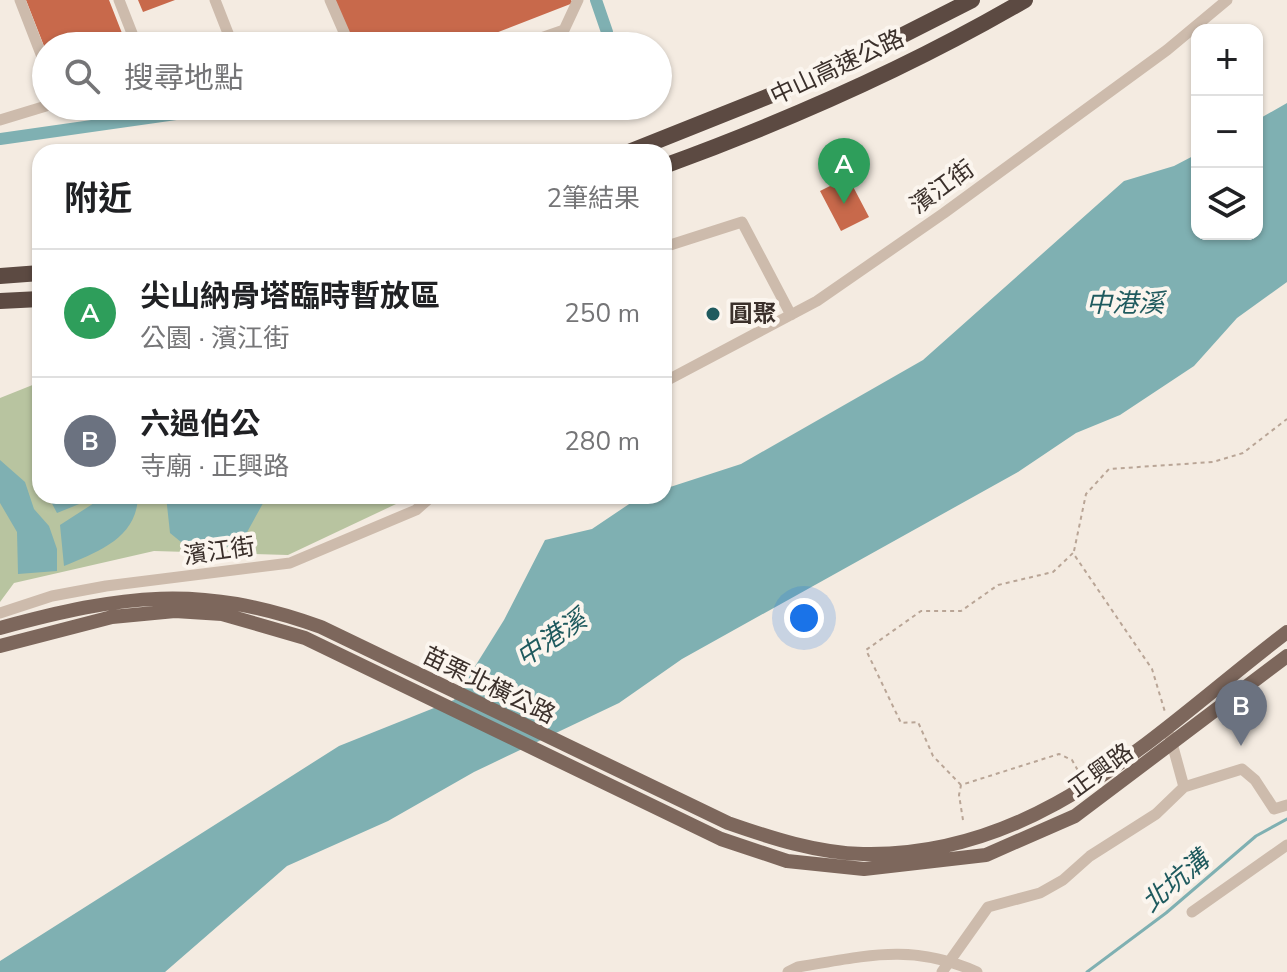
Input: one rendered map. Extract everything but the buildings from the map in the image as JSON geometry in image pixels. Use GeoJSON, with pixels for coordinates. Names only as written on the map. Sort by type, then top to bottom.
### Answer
{"type":"FeatureCollection","features":[{"type":"Feature","properties":{"kind":"highway","name":"中山高速公路"},"geometry":{"type":"LineString","coordinates":[[649,144],[832,71],[972,0]]}},
{"type":"Feature","properties":{"kind":"highway","name":"中山高速公路"},"geometry":{"type":"LineString","coordinates":[[672,163],[856,86],[1025,0]]}},
{"type":"Feature","properties":{"kind":"highway"},"geometry":{"type":"LineString","coordinates":[[0,276],[32,274]]}},
{"type":"Feature","properties":{"kind":"highway"},"geometry":{"type":"LineString","coordinates":[[0,301],[32,299]]}},
{"type":"Feature","properties":{"kind":"main road","name":"苗栗北橫公路"},"geometry":{"type":"LineString","coordinates":[[0,646],[148,605],[214,599],[268,608],[321,627],[728,823],[787,843],[863,854],[953,846]]}},
{"type":"Feature","properties":{"kind":"main road","name":"苗栗北橫公路"},"geometry":{"type":"LineString","coordinates":[[0,628],[119,600],[222,614],[305,638],[721,839],[787,861],[864,869],[914,865]]}},
{"type":"Feature","properties":{"kind":"main road","name":"正興路"},"geometry":{"type":"LineString","coordinates":[[953,846],[1030,820],[1111,771],[1287,632]]}},
{"type":"Feature","properties":{"kind":"main road","name":"正興路"},"geometry":{"type":"LineString","coordinates":[[914,865],[986,855],[1075,816],[1287,656]]}},
{"type":"Feature","properties":{"kind":"street"},"geometry":{"type":"LineString","coordinates":[[20,0],[32,32]]}},
{"type":"Feature","properties":{"kind":"street"},"geometry":{"type":"LineString","coordinates":[[119,0],[132,32]]}},
{"type":"Feature","properties":{"kind":"street"},"geometry":{"type":"LineString","coordinates":[[215,0],[228,32]]}},
{"type":"Feature","properties":{"kind":"street"},"geometry":{"type":"LineString","coordinates":[[330,0],[344,32]]}},
{"type":"Feature","properties":{"kind":"street"},"geometry":{"type":"LineString","coordinates":[[558,32],[564,30],[578,0]]}},
{"type":"Feature","properties":{"kind":"street","name":"濱江街"},"geometry":{"type":"LineString","coordinates":[[672,378],[791,315],[944,213],[1167,50],[1227,0]]}},
{"type":"Feature","properties":{"kind":"street"},"geometry":{"type":"LineString","coordinates":[[0,120],[32,110]]}},
{"type":"Feature","properties":{"kind":"street"},"geometry":{"type":"LineString","coordinates":[[672,244],[742,222],[791,315]]}},
{"type":"Feature","properties":{"kind":"street","name":"濱江街"},"geometry":{"type":"LineString","coordinates":[[0,613],[52,596],[106,586],[290,563],[416,510],[423,504]]}},
{"type":"Feature","properties":{"kind":"street"},"geometry":{"type":"LineString","coordinates":[[1169,724],[1171,746],[1184,787]]}},
{"type":"Feature","properties":{"kind":"street"},"geometry":{"type":"LineString","coordinates":[[942,972],[988,907],[1040,893],[1063,880],[1090,856],[1156,814],[1184,787],[1242,769],[1255,780],[1274,809],[1287,805]]}},
{"type":"Feature","properties":{"kind":"street"},"geometry":{"type":"LineString","coordinates":[[1192,912],[1287,845]]}},
{"type":"Feature","properties":{"kind":"street"},"geometry":{"type":"LineString","coordinates":[[788,972],[798,967],[894,952],[950,960],[977,972]]}},
{"type":"Feature","properties":{"kind":"path"},"geometry":{"type":"LineString","coordinates":[[961,785],[933,756],[918,722],[901,723],[866,650],[921,611],[961,611],[998,585],[1053,572],[1073,553],[1086,494],[1109,469],[1213,462],[1243,453],[1287,419]]}},
{"type":"Feature","properties":{"kind":"path"},"geometry":{"type":"LineString","coordinates":[[1073,553],[1152,669],[1169,724]]}},
{"type":"Feature","properties":{"kind":"path"},"geometry":{"type":"LineString","coordinates":[[961,785],[1059,754],[1072,760],[1087,785]]}},
{"type":"Feature","properties":{"kind":"path"},"geometry":{"type":"LineString","coordinates":[[961,785],[959,795],[963,820]]}},
{"type":"Feature","properties":{"kind":"green space"},"geometry":{"type":"Polygon","coordinates":[[[32,385],[32,504],[396,504],[288,555],[154,551],[14,583],[0,602],[0,398],[32,385]]]}},
{"type":"Feature","properties":{"kind":"water","name":"中港溪"},"geometry":{"type":"Polygon","coordinates":[[[1287,103],[1287,282],[1237,318],[1194,366],[1120,415],[1076,433],[1018,472],[682,659],[619,703],[474,772],[388,821],[287,866],[165,972],[0,972],[0,961],[339,746],[454,700],[504,620],[545,540],[592,529],[629,504],[672,504],[672,486],[741,464],[923,360],[1124,181],[1174,166],[1191,157],[1191,240],[1263,240],[1263,117],[1287,103]]]}},
{"type":"Feature","properties":{"kind":"water"},"geometry":{"type":"Polygon","coordinates":[[[0,460],[25,482],[34,509],[49,526],[57,549],[57,571],[18,574],[17,532],[0,503],[0,460]]]}},
{"type":"Feature","properties":{"kind":"water"},"geometry":{"type":"Polygon","coordinates":[[[52,504],[79,504],[57,513],[52,504]]]}},
{"type":"Feature","properties":{"kind":"water"},"geometry":{"type":"Polygon","coordinates":[[[93,504],[137,504],[131,523],[113,542],[64,566],[60,525],[93,504]]]}},
{"type":"Feature","properties":{"kind":"water"},"geometry":{"type":"Polygon","coordinates":[[[167,504],[263,504],[240,545],[192,551],[170,533],[167,504]]]}},
{"type":"Feature","properties":{"kind":"waterway"},"geometry":{"type":"LineString","coordinates":[[596,0],[607,32]]}},
{"type":"Feature","properties":{"kind":"waterway"},"geometry":{"type":"LineString","coordinates":[[0,139],[134,120]]}},
{"type":"Feature","properties":{"kind":"waterway","name":"北坑溝"},"geometry":{"type":"LineString","coordinates":[[1087,972],[1166,913],[1256,836],[1287,819]]}},
{"type":"Feature","properties":{"kind":"place","name":"尖山納骨塔臨時暫放區"},"geometry":{"type":"Point","coordinates":[844,204]}},
{"type":"Feature","properties":{"kind":"place","name":"圓聚"},"geometry":{"type":"Point","coordinates":[713,314]}},
{"type":"Feature","properties":{"kind":"place","name":"六過伯公"},"geometry":{"type":"Point","coordinates":[1241,746]}}]}
